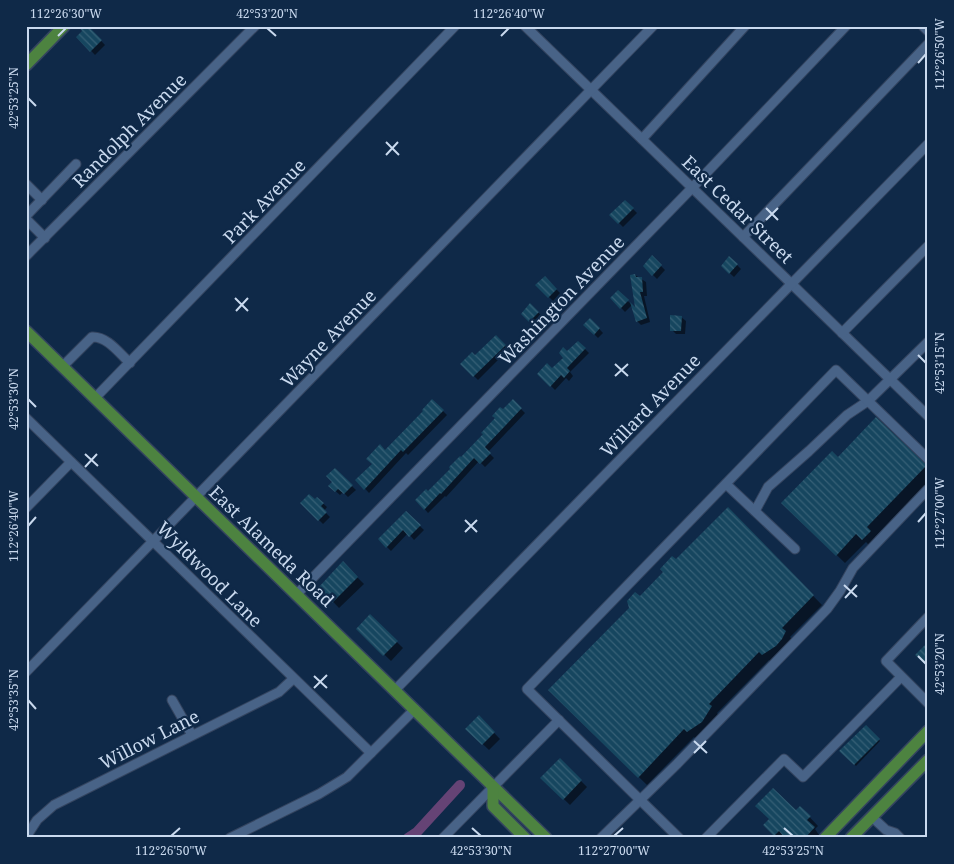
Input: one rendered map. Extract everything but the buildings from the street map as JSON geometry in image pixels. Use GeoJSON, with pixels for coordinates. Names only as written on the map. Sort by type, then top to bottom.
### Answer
{"type":"FeatureCollection","features":[{"type":"Feature","properties":{"kind":"main road"},"geometry":{"type":"LineString","coordinates":[[26,65],[64,26]]}},
{"type":"Feature","properties":{"kind":"main road","name":"East Alameda Road"},"geometry":{"type":"LineString","coordinates":[[26,331],[546,838]]}},
{"type":"Feature","properties":{"kind":"main road"},"geometry":{"type":"LineString","coordinates":[[825,838],[928,731]]}},
{"type":"Feature","properties":{"kind":"main road"},"geometry":{"type":"LineString","coordinates":[[851,838],[928,760]]}},
{"type":"Feature","properties":{"kind":"main road"},"geometry":{"type":"LineString","coordinates":[[494,786],[492,806],[525,838]]}},
{"type":"Feature","properties":{"kind":"street","name":"Randolph Avenue"},"geometry":{"type":"LineString","coordinates":[[26,256],[255,26]]}},
{"type":"Feature","properties":{"kind":"street","name":"Park Avenue"},"geometry":{"type":"LineString","coordinates":[[95,398],[455,26]]}},
{"type":"Feature","properties":{"kind":"street","name":"East Cedar Street"},"geometry":{"type":"LineString","coordinates":[[525,26],[928,416]]}},
{"type":"Feature","properties":{"kind":"street","name":"Wayne Avenue"},"geometry":{"type":"LineString","coordinates":[[26,672],[653,26]]}},
{"type":"Feature","properties":{"kind":"street"},"geometry":{"type":"LineString","coordinates":[[642,139],[745,26]]}},
{"type":"Feature","properties":{"kind":"street","name":"Washington Avenue"},"geometry":{"type":"LineString","coordinates":[[297,594],[692,188],[846,26]]}},
{"type":"Feature","properties":{"kind":"street"},"geometry":{"type":"LineString","coordinates":[[923,26],[928,31]]}},
{"type":"Feature","properties":{"kind":"street"},"geometry":{"type":"LineString","coordinates":[[743,237],[928,44]]}},
{"type":"Feature","properties":{"kind":"street","name":"Willard Avenue"},"geometry":{"type":"LineString","coordinates":[[395,690],[928,144]]}},
{"type":"Feature","properties":{"kind":"street"},"geometry":{"type":"LineString","coordinates":[[45,238],[26,217],[76,164]]}},
{"type":"Feature","properties":{"kind":"street"},"geometry":{"type":"LineString","coordinates":[[26,184],[42,200]]}},
{"type":"Feature","properties":{"kind":"street"},"geometry":{"type":"LineString","coordinates":[[842,333],[928,246]]}},
{"type":"Feature","properties":{"kind":"street"},"geometry":{"type":"LineString","coordinates":[[63,366],[92,337],[99,336],[130,363]]}},
{"type":"Feature","properties":{"kind":"street"},"geometry":{"type":"LineString","coordinates":[[755,511],[768,487],[809,452],[847,415],[868,401],[928,342]]}},
{"type":"Feature","properties":{"kind":"street"},"geometry":{"type":"LineString","coordinates":[[679,838],[526,689],[836,370],[928,459]]}},
{"type":"Feature","properties":{"kind":"street","name":"Wyldwood Lane"},"geometry":{"type":"LineString","coordinates":[[26,418],[371,753]]}},
{"type":"Feature","properties":{"kind":"street"},"geometry":{"type":"LineString","coordinates":[[26,508],[71,462]]}},
{"type":"Feature","properties":{"kind":"street"},"geometry":{"type":"LineString","coordinates":[[726,484],[795,549]]}},
{"type":"Feature","properties":{"kind":"street"},"geometry":{"type":"LineString","coordinates":[[601,838],[670,770],[826,609],[840,591],[853,568],[928,489]]}},
{"type":"Feature","properties":{"kind":"street"},"geometry":{"type":"LineString","coordinates":[[928,617],[886,661],[928,703]]}},
{"type":"Feature","properties":{"kind":"street"},"geometry":{"type":"LineString","coordinates":[[706,838],[784,759],[803,777],[901,678]]}},
{"type":"Feature","properties":{"kind":"street","name":"Willow Lane"},"geometry":{"type":"LineString","coordinates":[[26,837],[37,820],[54,805],[279,692],[293,679]]}},
{"type":"Feature","properties":{"kind":"street"},"geometry":{"type":"LineString","coordinates":[[172,700],[192,735]]}},
{"type":"Feature","properties":{"kind":"street"},"geometry":{"type":"LineString","coordinates":[[230,838],[319,794],[346,777],[415,709]]}},
{"type":"Feature","properties":{"kind":"street"},"geometry":{"type":"LineString","coordinates":[[443,838],[559,720]]}},
{"type":"Feature","properties":{"kind":"street"},"geometry":{"type":"LineString","coordinates":[[872,817],[886,830],[895,833],[900,838]]}},
{"type":"Feature","properties":{"kind":"waterway"},"geometry":{"type":"LineString","coordinates":[[408,838],[417,832],[460,785]]}}]}
